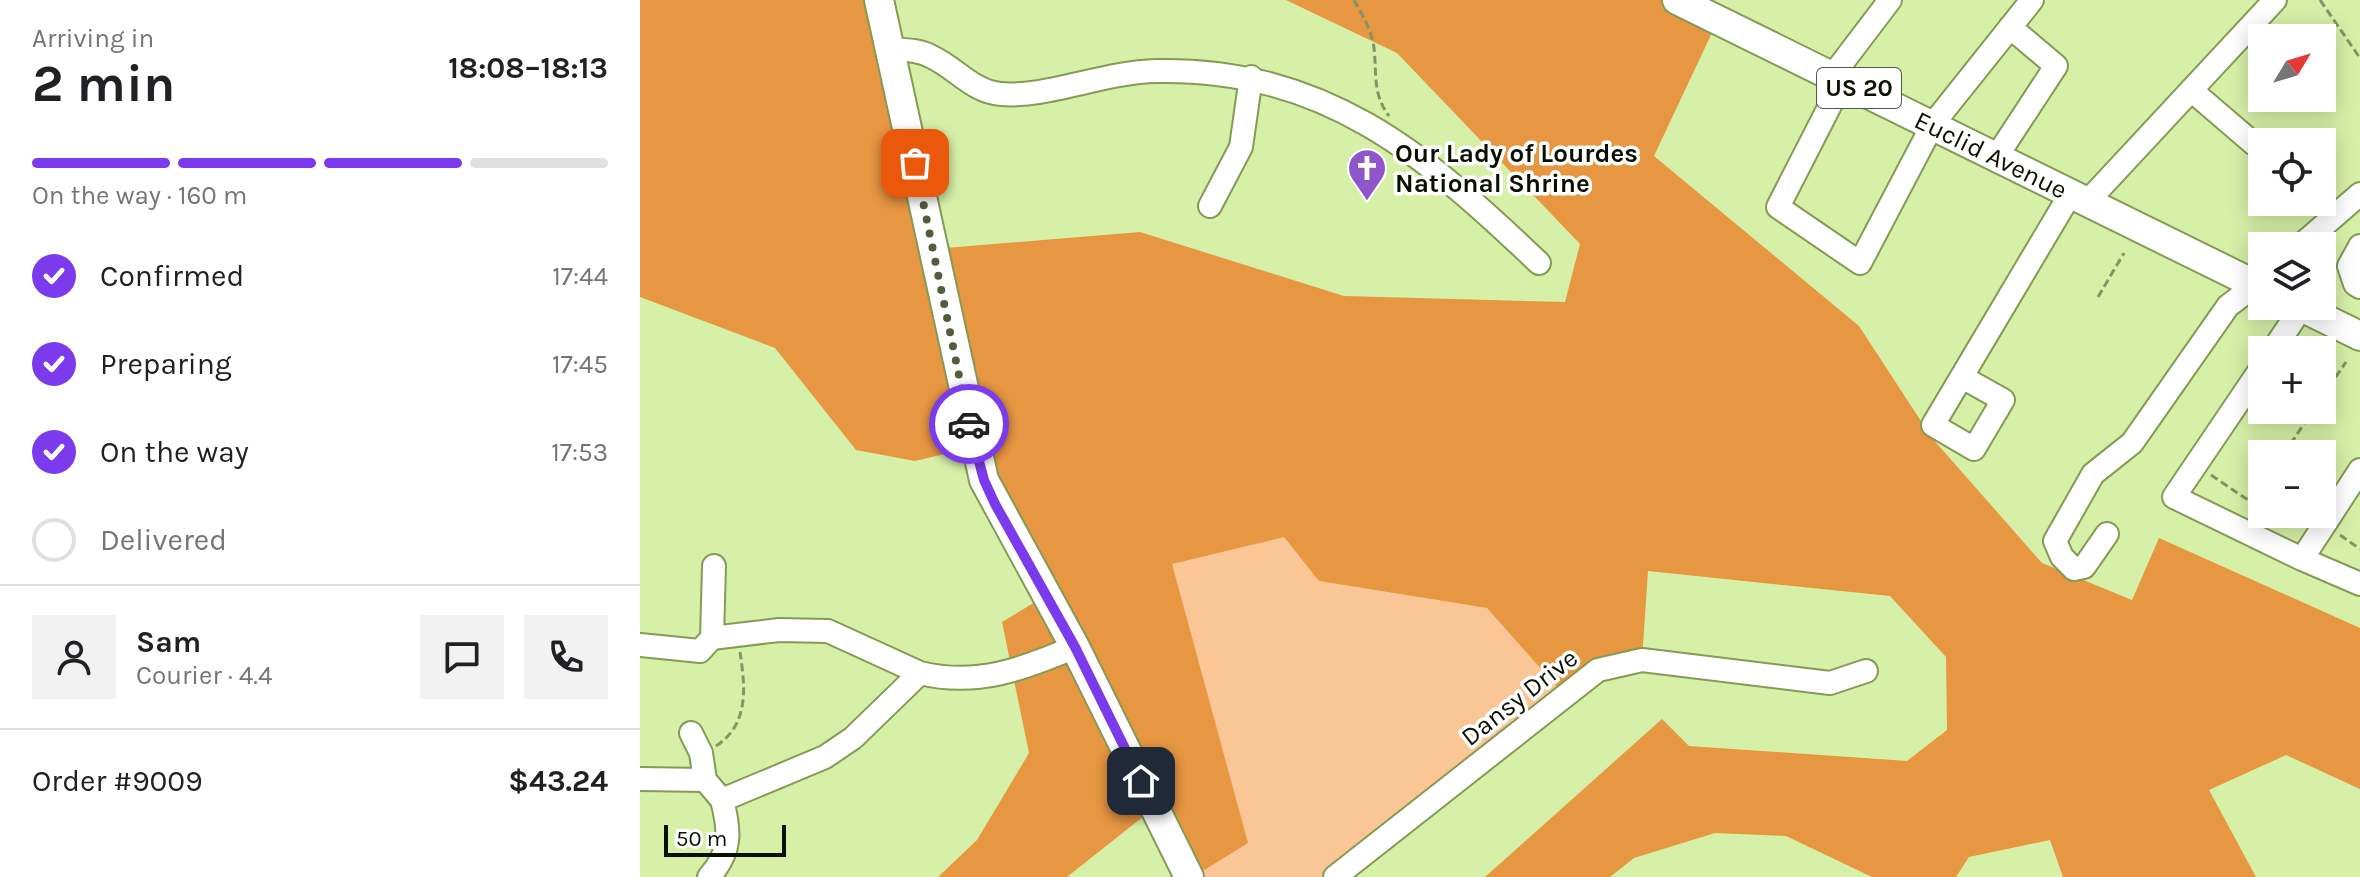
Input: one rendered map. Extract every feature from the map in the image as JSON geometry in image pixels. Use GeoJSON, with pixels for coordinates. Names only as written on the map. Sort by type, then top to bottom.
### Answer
{"type":"FeatureCollection","features":[{"type":"Feature","properties":{"kind":"main road"},"geometry":{"type":"LineString","coordinates":[[879,0],[984,480],[1075,647],[1189,877]]}},
{"type":"Feature","properties":{"kind":"main road","name":"Euclid Avenue"},"geometry":{"type":"LineString","coordinates":[[1691,3],[2248,278]]}},
{"type":"Feature","properties":{"kind":"main road"},"geometry":{"type":"LineString","coordinates":[[2327,320],[2360,336]]}},
{"type":"Feature","properties":{"kind":"street"},"geometry":{"type":"LineString","coordinates":[[1890,0],[1838,78],[1778,207],[1860,263],[1933,124],[2032,0]]}},
{"type":"Feature","properties":{"kind":"street"},"geometry":{"type":"LineString","coordinates":[[1962,377],[2080,197],[2191,90],[2275,0]]}},
{"type":"Feature","properties":{"kind":"street"},"geometry":{"type":"LineString","coordinates":[[1997,156],[2056,66],[2010,27]]}},
{"type":"Feature","properties":{"kind":"street"},"geometry":{"type":"LineString","coordinates":[[891,49],[929,55],[977,86],[996,94],[1028,93],[1131,73],[1216,73],[1251,77],[1302,92],[1417,156],[1470,197],[1539,263]]}},
{"type":"Feature","properties":{"kind":"street"},"geometry":{"type":"LineString","coordinates":[[1210,206],[1241,147],[1251,77]]}},
{"type":"Feature","properties":{"kind":"street"},"geometry":{"type":"LineString","coordinates":[[2191,90],[2248,139]]}},
{"type":"Feature","properties":{"kind":"street"},"geometry":{"type":"LineString","coordinates":[[2336,204],[2360,194]]}},
{"type":"Feature","properties":{"kind":"street"},"geometry":{"type":"LineString","coordinates":[[2360,246],[2349,266],[2355,284],[2360,287]]}},
{"type":"Feature","properties":{"kind":"street"},"geometry":{"type":"LineString","coordinates":[[2107,534],[2084,567],[2074,569],[2062,557],[2055,541],[2093,474],[2132,443],[2228,306],[2248,292]]}},
{"type":"Feature","properties":{"kind":"street"},"geometry":{"type":"LineString","coordinates":[[2248,388],[2174,497],[2360,584]]}},
{"type":"Feature","properties":{"kind":"street"},"geometry":{"type":"LineString","coordinates":[[2336,507],[2360,470]]}},
{"type":"Feature","properties":{"kind":"street"},"geometry":{"type":"LineString","coordinates":[[2302,559],[2322,528]]}},
{"type":"Feature","properties":{"kind":"street"},"geometry":{"type":"LineString","coordinates":[[712,638],[714,566]]}},
{"type":"Feature","properties":{"kind":"street"},"geometry":{"type":"LineString","coordinates":[[640,645],[700,651],[712,638],[779,630],[828,631],[920,673],[957,680],[987,678],[1023,669],[1075,647]]}},
{"type":"Feature","properties":{"kind":"street","name":"Dansy Drive"},"geometry":{"type":"LineString","coordinates":[[1335,877],[1598,670],[1642,660],[1830,683],[1866,671]]}},
{"type":"Feature","properties":{"kind":"street"},"geometry":{"type":"LineString","coordinates":[[722,800],[825,757],[853,738],[920,673]]}},
{"type":"Feature","properties":{"kind":"street"},"geometry":{"type":"LineString","coordinates":[[696,743],[705,780],[722,800],[730,839],[726,853],[709,877]]}},
{"type":"Feature","properties":{"kind":"street"},"geometry":{"type":"LineString","coordinates":[[640,779],[705,780]]}},
{"type":"Feature","properties":{"kind":"path"},"geometry":{"type":"LineString","coordinates":[[1354,0],[1369,27],[1374,46],[1375,88],[1391,118]]}},
{"type":"Feature","properties":{"kind":"path"},"geometry":{"type":"LineString","coordinates":[[2320,0],[2360,58]]}},
{"type":"Feature","properties":{"kind":"path"},"geometry":{"type":"LineString","coordinates":[[2098,297],[2124,253]]}},
{"type":"Feature","properties":{"kind":"path"},"geometry":{"type":"LineString","coordinates":[[2336,377],[2346,362]]}},
{"type":"Feature","properties":{"kind":"path"},"geometry":{"type":"LineString","coordinates":[[2196,464],[2248,500]]}},
{"type":"Feature","properties":{"kind":"path"},"geometry":{"type":"LineString","coordinates":[[2331,528],[2360,549]]}},
{"type":"Feature","properties":{"kind":"path"},"geometry":{"type":"LineString","coordinates":[[696,743],[722,742],[741,716],[745,693],[739,648]]}},
{"type":"Feature","properties":{"kind":"shaded area"},"geometry":{"type":"Polygon","coordinates":[[[640,0],[879,0],[933,249],[1140,232],[1344,296],[1565,302],[1580,244],[1397,53],[1286,0],[1677,0],[1718,20],[1654,156],[1859,326],[1932,438],[2042,563],[2132,600],[2159,538],[2360,628],[2360,789],[2286,755],[2209,790],[2256,877],[2063,877],[2050,840],[1969,857],[1956,877],[1872,877],[1786,836],[1715,833],[1634,858],[1610,877],[1485,877],[1662,719],[1689,746],[1907,761],[1947,730],[1946,657],[1890,596],[1648,571],[1642,660],[1565,696],[1487,608],[1319,581],[1284,537],[1172,564],[1248,843],[1193,877],[1154,808],[1067,877],[938,877],[977,840],[1029,753],[1002,622],[1047,595],[974,447],[915,461],[856,450],[775,348],[640,297],[640,0]]]}},
{"type":"Feature","properties":{"kind":"shaded area"},"geometry":{"type":"Polygon","coordinates":[[[1284,537],[1319,581],[1487,608],[1565,696],[1335,877],[1193,877],[1171,563],[1284,537]]]}},
{"type":"Feature","properties":{"kind":"way so far"},"geometry":{"type":"LineString","coordinates":[[915,163],[969,424]]}},
{"type":"Feature","properties":{"kind":"place","name":"Our Lady of Lourdes National Shrine"},"geometry":{"type":"Point","coordinates":[1367,202]}},
{"type":"Feature","properties":{"kind":"route"},"geometry":{"type":"LineString","coordinates":[[969,424],[984,480],[995,504],[1075,647],[1141,781]]}}]}
